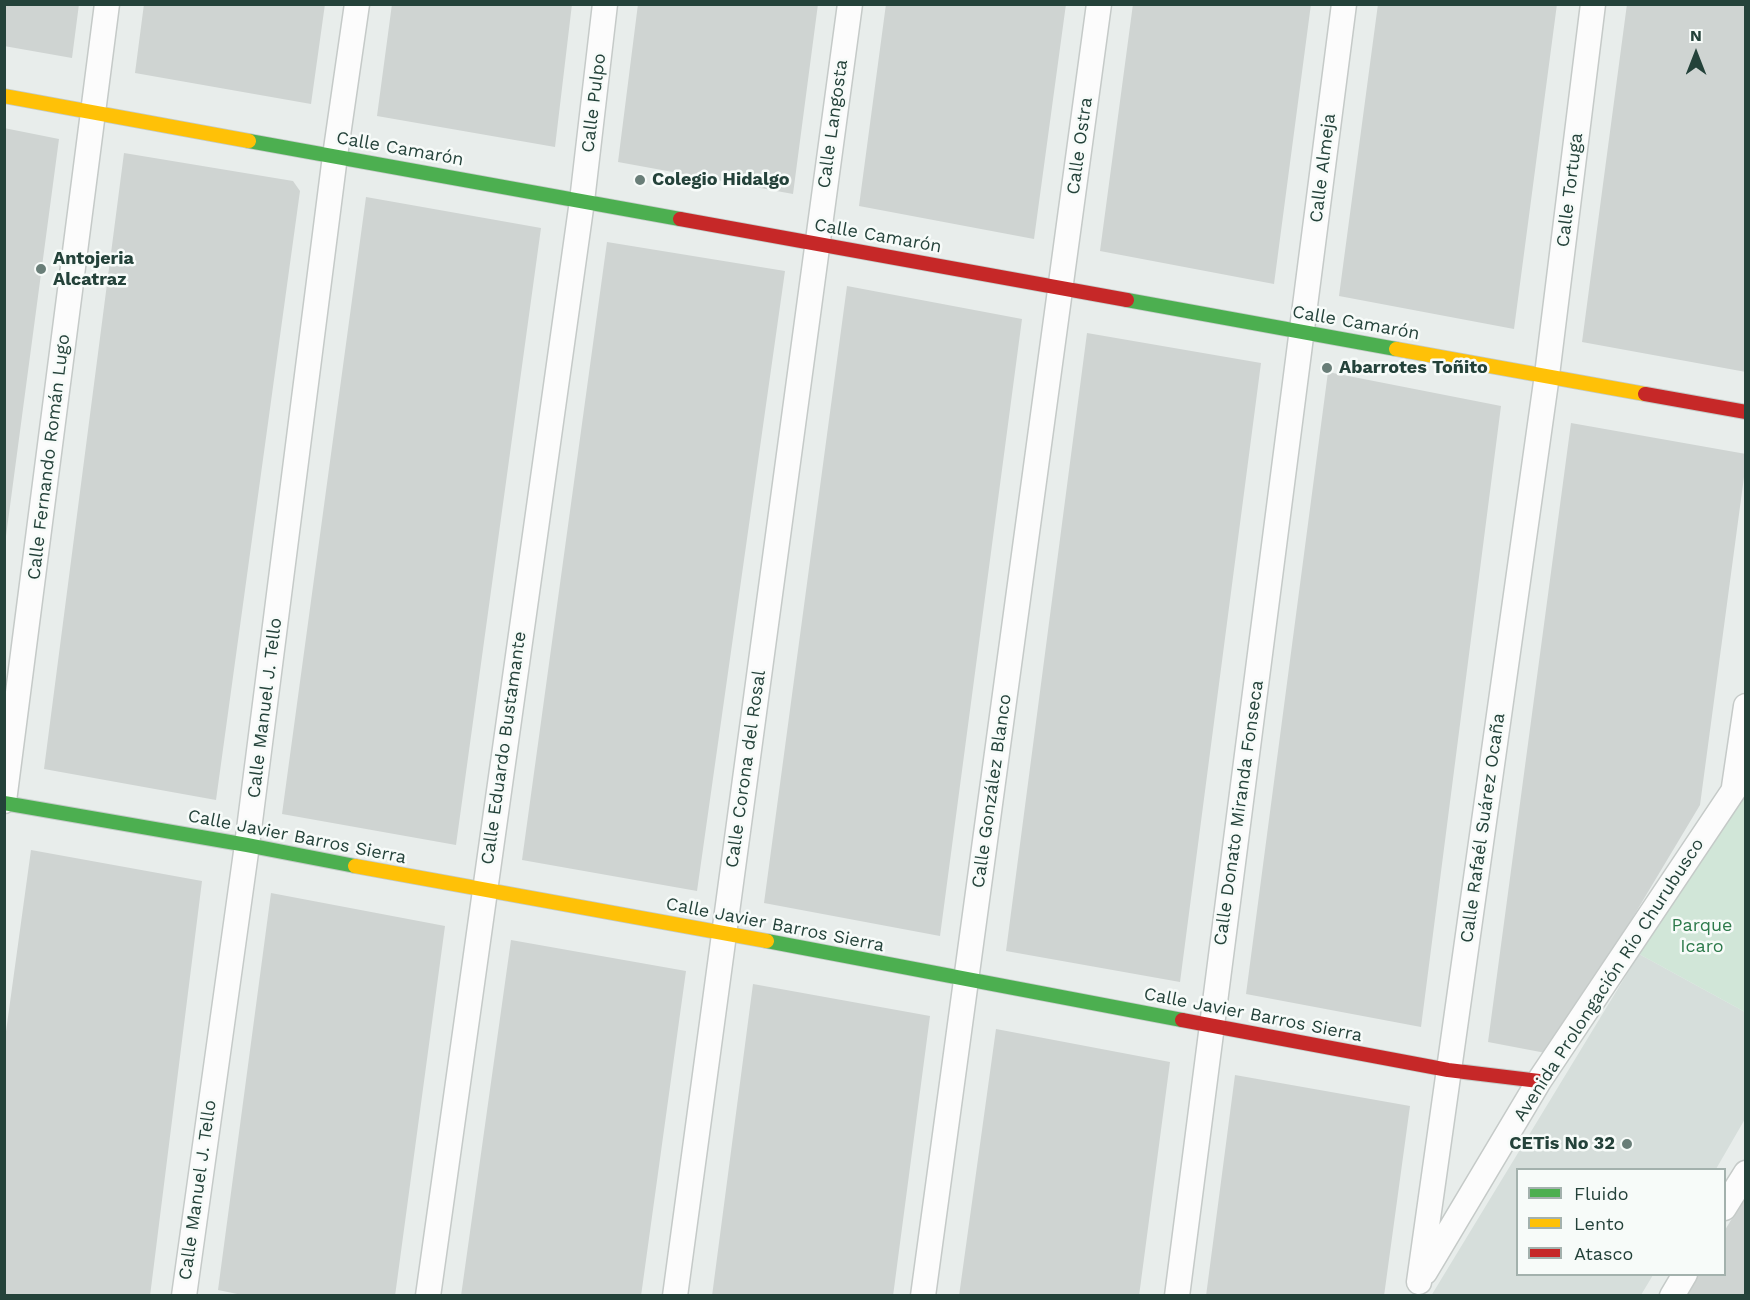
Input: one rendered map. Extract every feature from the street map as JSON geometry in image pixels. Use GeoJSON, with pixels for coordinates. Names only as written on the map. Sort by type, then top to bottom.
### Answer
{"type":"FeatureCollection","features":[{"type":"Feature","properties":{"kind":"street","name":"Calle Fernando Román Lugo"},"geometry":{"type":"LineString","coordinates":[[4,802],[108,4]]}},
{"type":"Feature","properties":{"kind":"street","name":"Calle Manuel J. Tello"},"geometry":{"type":"LineString","coordinates":[[184,1296],[247,845],[335,156],[357,4]]}},
{"type":"Feature","properties":{"kind":"street","name":"Calle Pulpo"},"geometry":{"type":"LineString","coordinates":[[582,201],[605,4]]}},
{"type":"Feature","properties":{"kind":"street","name":"Calle Langosta"},"geometry":{"type":"LineString","coordinates":[[816,243],[850,4]]}},
{"type":"Feature","properties":{"kind":"street","name":"Calle Ostra"},"geometry":{"type":"LineString","coordinates":[[1061,287],[1099,4]]}},
{"type":"Feature","properties":{"kind":"street","name":"Calle Almeja"},"geometry":{"type":"LineString","coordinates":[[1303,331],[1344,4]]}},
{"type":"Feature","properties":{"kind":"street","name":"Calle Tortuga"},"geometry":{"type":"LineString","coordinates":[[1547,375],[1593,4]]}},
{"type":"Feature","properties":{"kind":"street","name":"Calle Camarón"},"geometry":{"type":"LineString","coordinates":[[4,96],[1746,412]]}},
{"type":"Feature","properties":{"kind":"street","name":"Calle Eduardo Bustamante"},"geometry":{"type":"LineString","coordinates":[[428,1296],[582,201]]}},
{"type":"Feature","properties":{"kind":"street","name":"Calle Corona del Rosal"},"geometry":{"type":"LineString","coordinates":[[675,1296],[816,243]]}},
{"type":"Feature","properties":{"kind":"street","name":"Calle González Blanco"},"geometry":{"type":"LineString","coordinates":[[923,1296],[1061,287]]}},
{"type":"Feature","properties":{"kind":"street","name":"Calle Donato Miranda Fonseca"},"geometry":{"type":"LineString","coordinates":[[1177,1296],[1303,331]]}},
{"type":"Feature","properties":{"kind":"street","name":"Calle Rafaél Suárez Ocaña"},"geometry":{"type":"LineString","coordinates":[[1419,1282],[1547,375]]}},
{"type":"Feature","properties":{"kind":"street"},"geometry":{"type":"LineString","coordinates":[[1733,792],[1746,706]]}},
{"type":"Feature","properties":{"kind":"street","name":"Avenida Prolongación Río Churubusco"},"geometry":{"type":"LineString","coordinates":[[1419,1282],[1539,1081],[1746,772]]}},
{"type":"Feature","properties":{"kind":"street","name":"Calle Javier Barros Sierra"},"geometry":{"type":"LineString","coordinates":[[4,802],[724,933],[1449,1070],[1539,1081]]}},
{"type":"Feature","properties":{"kind":"street"},"geometry":{"type":"LineString","coordinates":[[1726,1206],[1746,1173]]}},
{"type":"Feature","properties":{"kind":"street"},"geometry":{"type":"LineString","coordinates":[[1672,1296],[1684,1276]]}},
{"type":"Feature","properties":{"kind":"shaded area","name":"CETis No 32"},"geometry":{"type":"Polygon","coordinates":[[[1639,954],[1745,1012],[1745,1119],[1717,1168],[1516,1168],[1516,1276],[1652,1276],[1641,1295],[1431,1296],[1639,954]]]}},
{"type":"Feature","properties":{"kind":"green space","name":"Parque Icaro"},"geometry":{"type":"Polygon","coordinates":[[[1745,785],[1745,1012],[1639,954],[1745,785]]]}},
{"type":"Feature","properties":{"kind":"building"},"geometry":{"type":"Polygon","coordinates":[[[4,4],[79,4],[72,58],[4,46],[4,4]]]}},
{"type":"Feature","properties":{"kind":"building"},"geometry":{"type":"Polygon","coordinates":[[[144,4],[325,4],[311,104],[135,73],[144,4]]]}},
{"type":"Feature","properties":{"kind":"building"},"geometry":{"type":"Polygon","coordinates":[[[392,4],[572,4],[555,147],[377,116],[392,4]]]}},
{"type":"Feature","properties":{"kind":"building"},"geometry":{"type":"Polygon","coordinates":[[[638,4],[818,4],[793,194],[618,162],[638,4]]]}},
{"type":"Feature","properties":{"kind":"building"},"geometry":{"type":"Polygon","coordinates":[[[886,4],[1066,4],[1034,239],[859,206],[886,4]]]}},
{"type":"Feature","properties":{"kind":"building"},"geometry":{"type":"Polygon","coordinates":[[[1133,4],[1311,4],[1274,284],[1100,251],[1133,4]]]}},
{"type":"Feature","properties":{"kind":"building"},"geometry":{"type":"Polygon","coordinates":[[[1378,4],[1557,4],[1514,329],[1339,296],[1378,4]]]}},
{"type":"Feature","properties":{"kind":"building"},"geometry":{"type":"Polygon","coordinates":[[[1627,4],[1746,4],[1746,372],[1582,342],[1627,4]]]}},
{"type":"Feature","properties":{"kind":"building"},"geometry":{"type":"Polygon","coordinates":[[[4,128],[59,139],[6,536],[4,536],[4,128]]]}},
{"type":"Feature","properties":{"kind":"building"},"geometry":{"type":"Polygon","coordinates":[[[124,153],[293,181],[300,191],[216,800],[44,769],[124,153]]]}},
{"type":"Feature","properties":{"kind":"building"},"geometry":{"type":"Polygon","coordinates":[[[366,197],[541,228],[456,845],[282,814],[366,197]]]}},
{"type":"Feature","properties":{"kind":"building"},"geometry":{"type":"Polygon","coordinates":[[[607,242],[785,271],[697,891],[522,860],[607,242]]]}},
{"type":"Feature","properties":{"kind":"building"},"geometry":{"type":"Polygon","coordinates":[[[847,286],[1022,319],[940,936],[764,903],[847,286]]]}},
{"type":"Feature","properties":{"kind":"building"},"geometry":{"type":"Polygon","coordinates":[[[1087,333],[1261,363],[1180,982],[1006,951],[1087,333]]]}},
{"type":"Feature","properties":{"kind":"building"},"geometry":{"type":"Polygon","coordinates":[[[1328,372],[1501,406],[1421,1027],[1246,994],[1328,372]]]}},
{"type":"Feature","properties":{"kind":"building"},"geometry":{"type":"Polygon","coordinates":[[[1571,423],[1746,454],[1746,462],[1700,805],[1551,1054],[1488,1042],[1571,423]]]}},
{"type":"Feature","properties":{"kind":"building"},"geometry":{"type":"Polygon","coordinates":[[[31,850],[202,881],[150,1296],[4,1296],[4,1046],[31,850]]]}},
{"type":"Feature","properties":{"kind":"building"},"geometry":{"type":"Polygon","coordinates":[[[271,893],[445,926],[395,1296],[247,1296],[218,1290],[271,893]]]}},
{"type":"Feature","properties":{"kind":"building"},"geometry":{"type":"Polygon","coordinates":[[[511,940],[686,971],[641,1296],[461,1296],[511,940]]]}},
{"type":"Feature","properties":{"kind":"building"},"geometry":{"type":"Polygon","coordinates":[[[753,984],[930,1016],[893,1296],[712,1296],[753,984]]]}},
{"type":"Feature","properties":{"kind":"building"},"geometry":{"type":"Polygon","coordinates":[[[996,1029],[1170,1062],[1139,1296],[959,1296],[996,1029]]]}},
{"type":"Feature","properties":{"kind":"building"},"geometry":{"type":"Polygon","coordinates":[[[1235,1075],[1410,1106],[1384,1296],[1206,1296],[1235,1075]]]}},
{"type":"Feature","properties":{"kind":"building"},"geometry":{"type":"Polygon","coordinates":[[[1746,1195],[1746,1296],[1685,1296],[1696,1276],[1726,1276],[1726,1228],[1746,1195]]]}},
{"type":"Feature","properties":{"kind":"traffic: fast"},"geometry":{"type":"LineString","coordinates":[[249,141],[680,219]]}},
{"type":"Feature","properties":{"kind":"traffic: fast"},"geometry":{"type":"LineString","coordinates":[[1127,300],[1396,349]]}},
{"type":"Feature","properties":{"kind":"traffic: fast"},"geometry":{"type":"LineString","coordinates":[[4,803],[355,866]]}},
{"type":"Feature","properties":{"kind":"traffic: fast"},"geometry":{"type":"LineString","coordinates":[[767,941],[1182,1020]]}},
{"type":"Feature","properties":{"kind":"traffic: slow"},"geometry":{"type":"LineString","coordinates":[[4,96],[249,141]]}},
{"type":"Feature","properties":{"kind":"traffic: slow"},"geometry":{"type":"LineString","coordinates":[[1396,349],[1645,394]]}},
{"type":"Feature","properties":{"kind":"traffic: slow"},"geometry":{"type":"LineString","coordinates":[[355,866],[767,941]]}},
{"type":"Feature","properties":{"kind":"traffic: jam"},"geometry":{"type":"LineString","coordinates":[[680,219],[1127,300]]}},
{"type":"Feature","properties":{"kind":"traffic: jam"},"geometry":{"type":"LineString","coordinates":[[1645,394],[1746,412]]}},
{"type":"Feature","properties":{"kind":"traffic: jam"},"geometry":{"type":"LineString","coordinates":[[1182,1020],[1448,1070],[1539,1081]]}},
{"type":"Feature","properties":{"kind":"place","name":"Colegio Hidalgo"},"geometry":{"type":"Point","coordinates":[640,180]}},
{"type":"Feature","properties":{"kind":"place","name":"Antojeria Alcatraz"},"geometry":{"type":"Point","coordinates":[41,269]}},
{"type":"Feature","properties":{"kind":"place","name":"Abarrotes Toñito"},"geometry":{"type":"Point","coordinates":[1327,368]}},
{"type":"Feature","properties":{"kind":"place","name":"CETis No 32"},"geometry":{"type":"Point","coordinates":[1627,1144]}}]}
